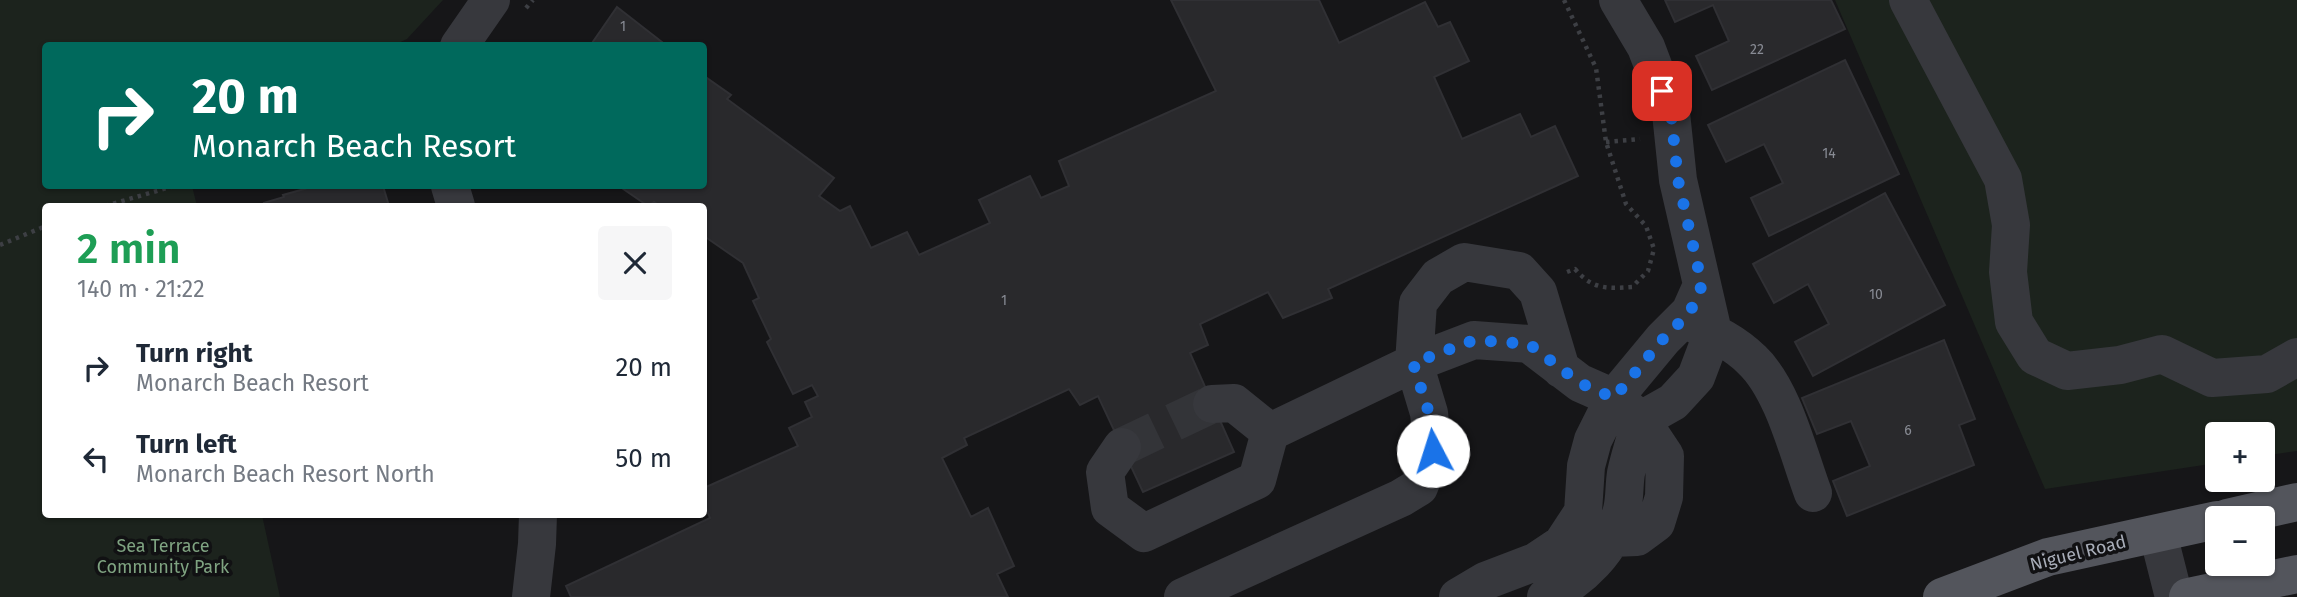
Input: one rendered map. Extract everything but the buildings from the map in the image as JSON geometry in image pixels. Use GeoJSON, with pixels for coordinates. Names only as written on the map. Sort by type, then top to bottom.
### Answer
{"type":"FeatureCollection","features":[{"type":"Feature","properties":{"kind":"main road"},"geometry":{"type":"LineString","coordinates":[[2275,507],[2297,502]]}},
{"type":"Feature","properties":{"kind":"main road","name":"Niguel Road"},"geometry":{"type":"LineString","coordinates":[[1942,597],[2048,557],[2205,523]]}},
{"type":"Feature","properties":{"kind":"main road"},"geometry":{"type":"LineString","coordinates":[[2188,597],[2297,574]]}},
{"type":"Feature","properties":{"kind":"street"},"geometry":{"type":"LineString","coordinates":[[462,42],[491,0]]}},
{"type":"Feature","properties":{"kind":"street"},"geometry":{"type":"LineString","coordinates":[[1618,0],[1646,47],[1671,113],[1678,180],[1702,285],[1690,312],[1698,325],[1754,361],[1775,389],[1813,493]]}},
{"type":"Feature","properties":{"kind":"street"},"geometry":{"type":"LineString","coordinates":[[1908,0],[2003,179],[2011,225],[2008,272],[2014,323],[2035,356],[2067,371],[2120,365],[2162,354],[2212,378],[2267,374],[2297,357]]}},
{"type":"Feature","properties":{"kind":"street"},"geometry":{"type":"LineString","coordinates":[[1183,597],[1401,498],[1419,487],[1433,451],[1429,413],[1413,363],[1418,303],[1438,277],[1464,262],[1519,271],[1538,292],[1561,369]]}},
{"type":"Feature","properties":{"kind":"street"},"geometry":{"type":"LineString","coordinates":[[1458,597],[1485,582],[1535,562],[1562,544],[1583,512],[1586,466],[1593,440],[1627,409],[1698,325]]}},
{"type":"Feature","properties":{"kind":"street"},"geometry":{"type":"LineString","coordinates":[[1122,447],[1105,472],[1110,508],[1144,533],[1257,480],[1270,432],[1413,363],[1474,340],[1529,344],[1580,383],[1627,409]]}},
{"type":"Feature","properties":{"kind":"street"},"geometry":{"type":"LineString","coordinates":[[1212,404],[1234,403],[1270,432]]}},
{"type":"Feature","properties":{"kind":"street"},"geometry":{"type":"LineString","coordinates":[[1546,597],[1563,589],[1595,562],[1612,538],[1622,510],[1627,472],[1627,409]]}},
{"type":"Feature","properties":{"kind":"street"},"geometry":{"type":"LineString","coordinates":[[531,597],[538,518]]}},
{"type":"Feature","properties":{"kind":"street"},"geometry":{"type":"LineString","coordinates":[[1573,527],[1612,538]]}},
{"type":"Feature","properties":{"kind":"street"},"geometry":{"type":"LineString","coordinates":[[2158,534],[2174,597]]}},
{"type":"Feature","properties":{"kind":"path"},"geometry":{"type":"LineString","coordinates":[[1544,311],[1559,276],[1575,269],[1586,281],[1611,288],[1632,287],[1648,271],[1654,249],[1646,226],[1626,204],[1606,142],[1596,68],[1564,0]]}},
{"type":"Feature","properties":{"kind":"path"},"geometry":{"type":"LineString","coordinates":[[115,203],[164,189]]}},
{"type":"Feature","properties":{"kind":"path"},"geometry":{"type":"LineString","coordinates":[[0,245],[42,228]]}},
{"type":"Feature","properties":{"kind":"green space","name":"Sea Terrace Community Park"},"geometry":{"type":"Polygon","coordinates":[[[0,0],[443,0],[407,39],[400,42],[42,42],[42,189],[193,189],[196,203],[42,203],[42,518],[263,518],[280,597],[0,597],[0,0]]]}},
{"type":"Feature","properties":{"kind":"green space"},"geometry":{"type":"Polygon","coordinates":[[[1835,0],[2297,0],[2297,451],[2275,454],[2275,422],[2205,422],[2205,465],[2045,489],[1835,0]]]}},
{"type":"Feature","properties":{"kind":"tunnel"},"geometry":{"type":"LineString","coordinates":[[1122,447],[1212,404]]}},
{"type":"Feature","properties":{"kind":"route"},"geometry":{"type":"LineString","coordinates":[[1433,451],[1429,413],[1413,363],[1474,340],[1529,344],[1580,383],[1614,398],[1663,339],[1690,312],[1702,285],[1678,180],[1671,113],[1662,91]]}}]}
